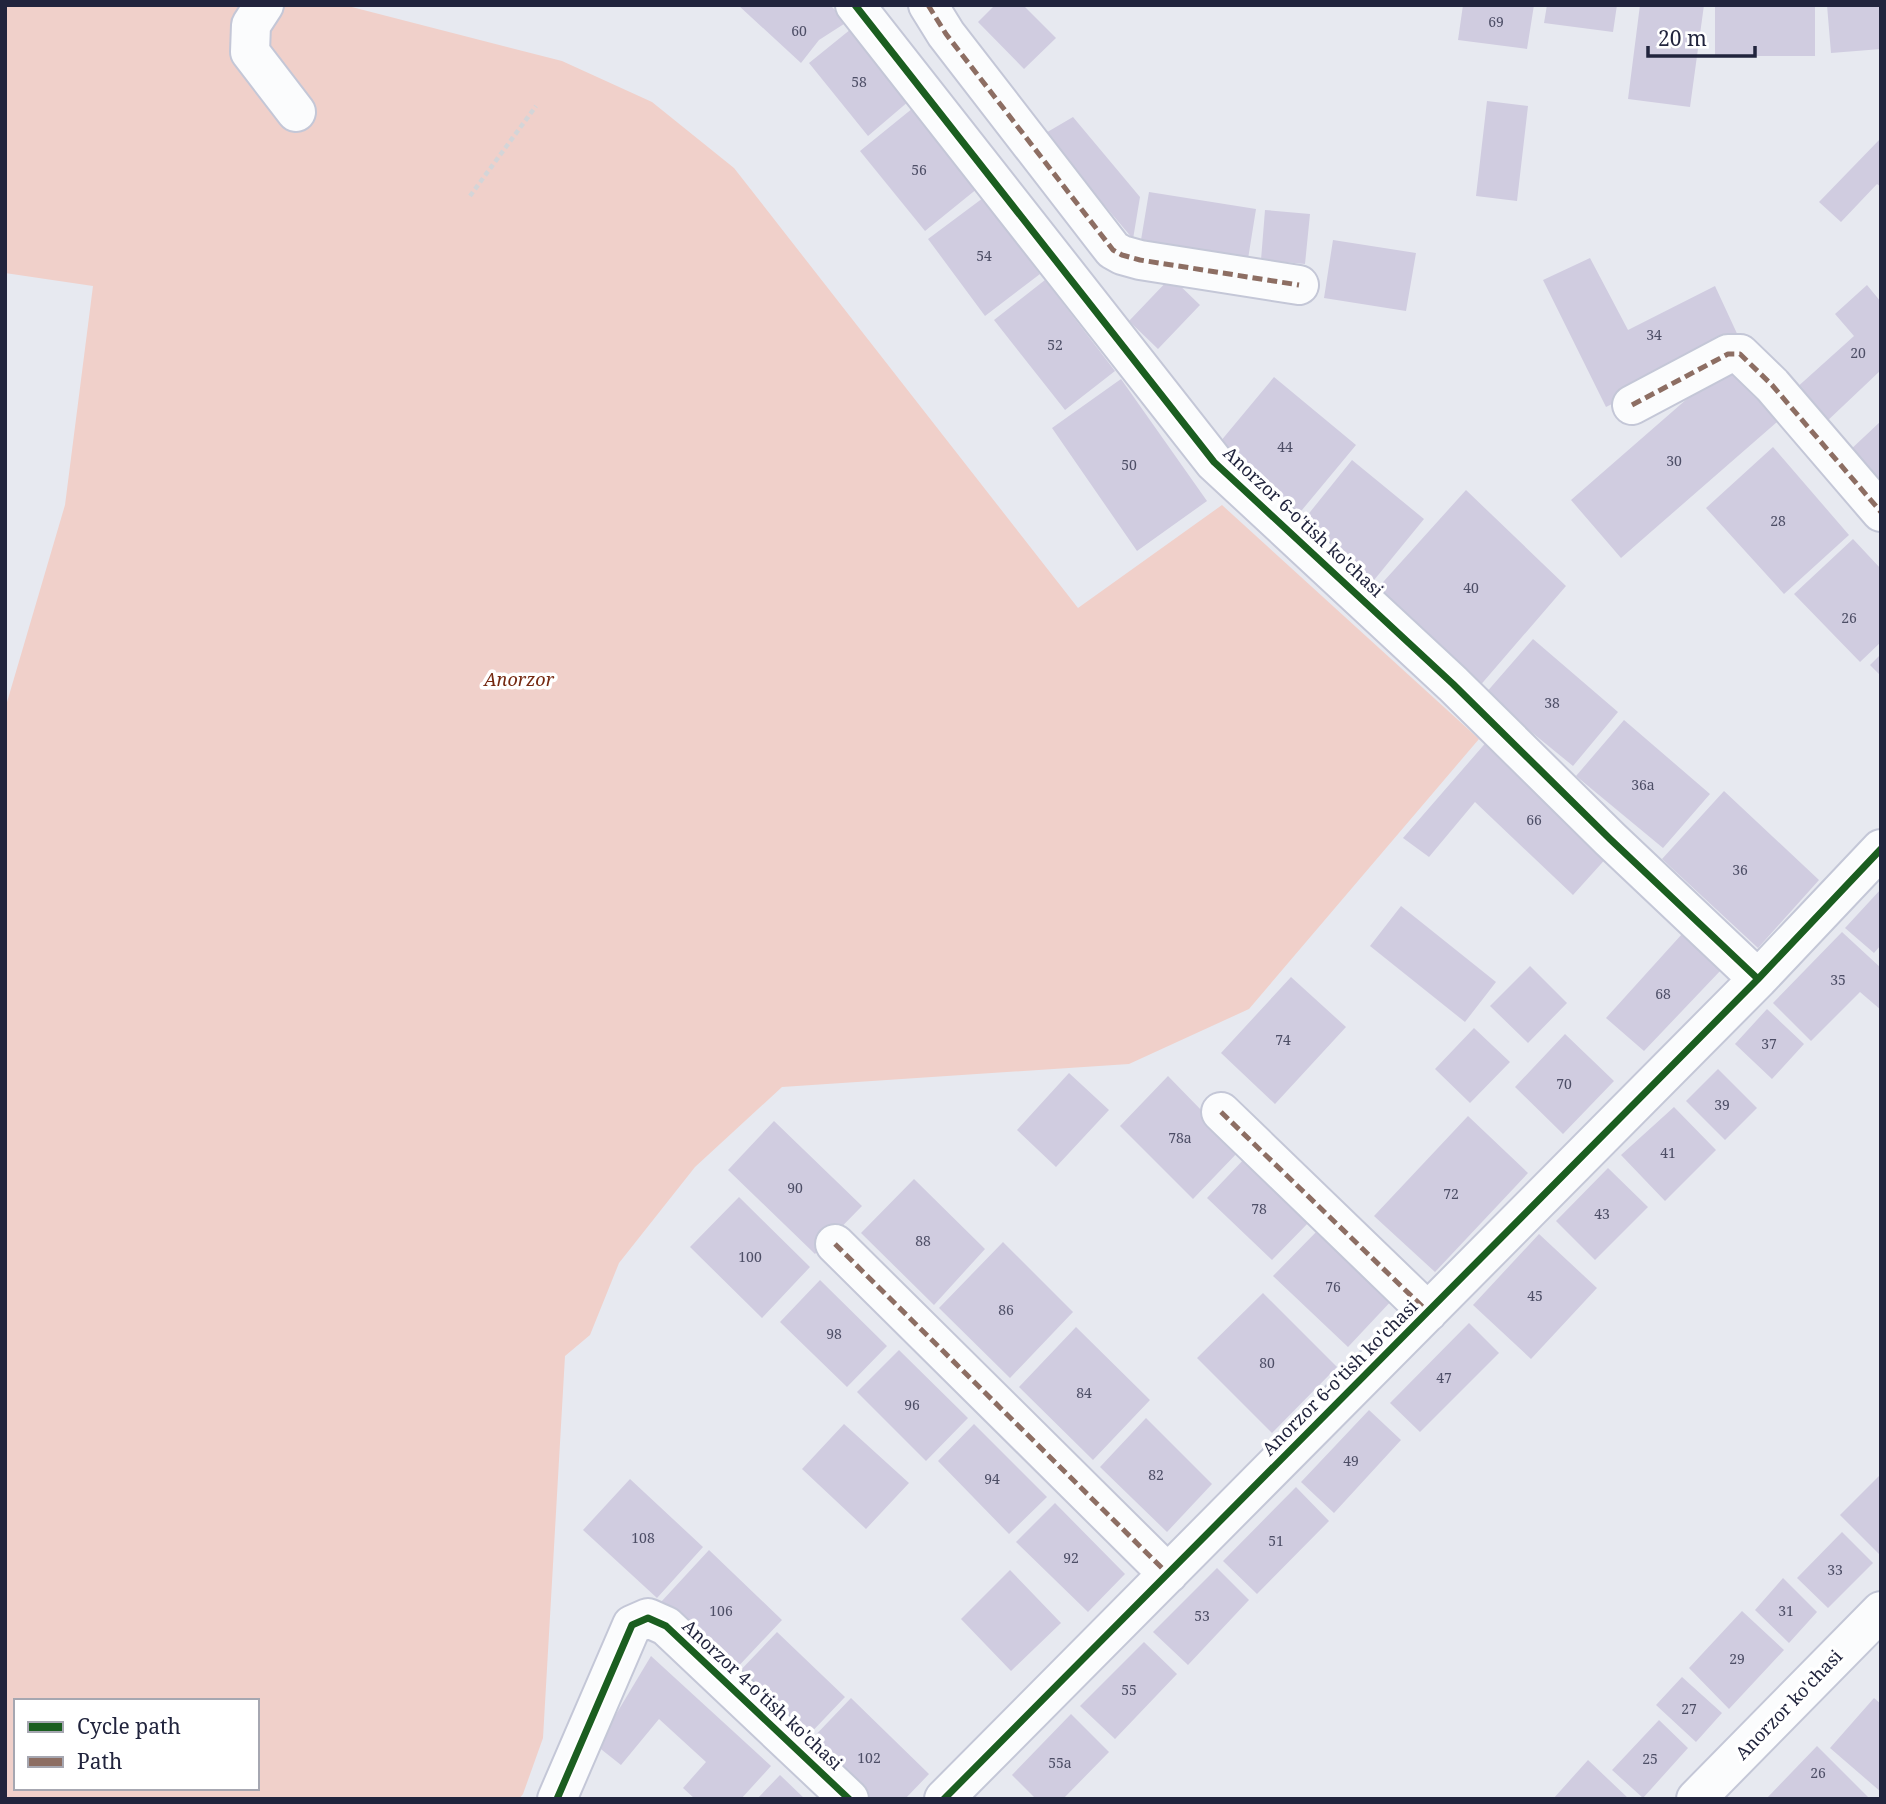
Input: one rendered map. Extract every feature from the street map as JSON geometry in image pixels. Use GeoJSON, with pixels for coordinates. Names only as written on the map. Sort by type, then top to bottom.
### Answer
{"type":"FeatureCollection","features":[{"type":"Feature","properties":{"kind":"street"},"geometry":{"type":"LineString","coordinates":[[264,5],[251,25],[250,52],[296,111]]}},
{"type":"Feature","properties":{"kind":"street","name":"Anorzor 6-o'tish ko'chasi"},"geometry":{"type":"LineString","coordinates":[[855,5],[1214,462],[1453,684],[1610,839],[1758,979]]}},
{"type":"Feature","properties":{"kind":"street"},"geometry":{"type":"LineString","coordinates":[[928,5],[946,34],[1113,250],[1140,260],[1299,285]]}},
{"type":"Feature","properties":{"kind":"street"},"geometry":{"type":"LineString","coordinates":[[1632,405],[1728,354],[1740,354],[1773,385],[1881,512]]}},
{"type":"Feature","properties":{"kind":"street","name":"Anorzor 6-o'tish ko'chasi"},"geometry":{"type":"LineString","coordinates":[[944,1799],[1758,979],[1881,849]]}},
{"type":"Feature","properties":{"kind":"street"},"geometry":{"type":"LineString","coordinates":[[1221,1112],[1428,1312]]}},
{"type":"Feature","properties":{"kind":"street"},"geometry":{"type":"LineString","coordinates":[[835,1244],[1168,1574]]}},
{"type":"Feature","properties":{"kind":"street","name":"Anorzor ko'chasi"},"geometry":{"type":"LineString","coordinates":[[1696,1799],[1881,1611]]}},
{"type":"Feature","properties":{"kind":"street","name":"Anorzor 4-o'tish ko'chasi"},"geometry":{"type":"LineString","coordinates":[[557,1799],[632,1625],[648,1618],[666,1626],[849,1799]]}},
{"type":"Feature","properties":{"kind":"path"},"geometry":{"type":"LineString","coordinates":[[470,196],[536,106]]}},
{"type":"Feature","properties":{"kind":"green space","name":"Anorzor"},"geometry":{"type":"Polygon","coordinates":[[[5,5],[344,5],[562,61],[652,102],[734,168],[1078,608],[1222,505],[1479,739],[1249,1009],[1129,1064],[782,1087],[695,1167],[619,1263],[590,1335],[565,1356],[543,1738],[519,1799],[5,1799],[5,709],[65,505],[93,286],[5,273],[5,5]]]}},
{"type":"Feature","properties":{"kind":"building"},"geometry":{"type":"Polygon","coordinates":[[[738,5],[830,5],[847,22],[819,40],[801,63],[738,5]]]}},
{"type":"Feature","properties":{"kind":"building"},"geometry":{"type":"Polygon","coordinates":[[[995,5],[1023,5],[1056,38],[1024,69],[978,22],[995,5]]]}},
{"type":"Feature","properties":{"kind":"building"},"geometry":{"type":"Polygon","coordinates":[[[1463,5],[1534,5],[1527,49],[1458,40],[1463,5]]]}},
{"type":"Feature","properties":{"kind":"building"},"geometry":{"type":"Polygon","coordinates":[[[1547,5],[1617,5],[1613,32],[1544,23],[1547,5]]]}},
{"type":"Feature","properties":{"kind":"building"},"geometry":{"type":"Polygon","coordinates":[[[1640,5],[1704,5],[1690,107],[1628,99],[1640,5]]]}},
{"type":"Feature","properties":{"kind":"building"},"geometry":{"type":"Polygon","coordinates":[[[1715,5],[1815,5],[1815,56],[1715,56],[1715,5]]]}},
{"type":"Feature","properties":{"kind":"building"},"geometry":{"type":"Polygon","coordinates":[[[1827,5],[1881,5],[1881,49],[1831,53],[1827,5]]]}},
{"type":"Feature","properties":{"kind":"building"},"geometry":{"type":"Polygon","coordinates":[[[851,29],[909,101],[868,136],[809,63],[851,29]]]}},
{"type":"Feature","properties":{"kind":"building"},"geometry":{"type":"Polygon","coordinates":[[[1487,101],[1528,106],[1517,201],[1476,196],[1487,101]]]}},
{"type":"Feature","properties":{"kind":"building"},"geometry":{"type":"Polygon","coordinates":[[[913,108],[978,188],[925,231],[860,151],[913,108]]]}},
{"type":"Feature","properties":{"kind":"building"},"geometry":{"type":"Polygon","coordinates":[[[1073,117],[1140,197],[1133,239],[1044,134],[1073,117]]]}},
{"type":"Feature","properties":{"kind":"building"},"geometry":{"type":"Polygon","coordinates":[[[1881,138],[1881,187],[1877,184],[1841,222],[1819,202],[1881,138]]]}},
{"type":"Feature","properties":{"kind":"building"},"geometry":{"type":"Polygon","coordinates":[[[1149,192],[1256,209],[1248,259],[1141,240],[1149,192]]]}},
{"type":"Feature","properties":{"kind":"building"},"geometry":{"type":"Polygon","coordinates":[[[983,198],[1040,274],[985,316],[928,239],[983,198]]]}},
{"type":"Feature","properties":{"kind":"building"},"geometry":{"type":"Polygon","coordinates":[[[1265,210],[1310,214],[1305,264],[1261,260],[1265,210]]]}},
{"type":"Feature","properties":{"kind":"building"},"geometry":{"type":"Polygon","coordinates":[[[1333,240],[1416,253],[1406,311],[1324,298],[1333,240]]]}},
{"type":"Feature","properties":{"kind":"building"},"geometry":{"type":"Polygon","coordinates":[[[1590,258],[1628,330],[1715,286],[1740,340],[1606,407],[1543,280],[1590,258]]]}},
{"type":"Feature","properties":{"kind":"building"},"geometry":{"type":"Polygon","coordinates":[[[1171,277],[1200,305],[1158,349],[1129,321],[1171,277]]]}},
{"type":"Feature","properties":{"kind":"building"},"geometry":{"type":"Polygon","coordinates":[[[1045,280],[1115,371],[1065,410],[994,320],[1045,280]]]}},
{"type":"Feature","properties":{"kind":"building"},"geometry":{"type":"Polygon","coordinates":[[[1867,285],[1881,302],[1881,370],[1824,424],[1794,390],[1854,336],[1835,314],[1867,285]]]}},
{"type":"Feature","properties":{"kind":"building"},"geometry":{"type":"Polygon","coordinates":[[[1727,364],[1777,422],[1621,558],[1571,500],[1727,364]]]}},
{"type":"Feature","properties":{"kind":"building"},"geometry":{"type":"Polygon","coordinates":[[[1274,377],[1356,445],[1297,516],[1215,448],[1274,377]]]}},
{"type":"Feature","properties":{"kind":"building"},"geometry":{"type":"Polygon","coordinates":[[[1121,379],[1207,501],[1137,551],[1052,428],[1121,379]]]}},
{"type":"Feature","properties":{"kind":"building"},"geometry":{"type":"Polygon","coordinates":[[[1881,421],[1881,488],[1848,452],[1881,421]]]}},
{"type":"Feature","properties":{"kind":"building"},"geometry":{"type":"Polygon","coordinates":[[[1773,447],[1849,535],[1784,594],[1706,508],[1773,447]]]}},
{"type":"Feature","properties":{"kind":"building"},"geometry":{"type":"Polygon","coordinates":[[[1352,460],[1424,519],[1370,585],[1302,522],[1352,460]]]}},
{"type":"Feature","properties":{"kind":"building"},"geometry":{"type":"Polygon","coordinates":[[[1466,490],[1566,586],[1478,688],[1375,591],[1466,490]]]}},
{"type":"Feature","properties":{"kind":"building"},"geometry":{"type":"Polygon","coordinates":[[[1853,539],[1881,569],[1881,642],[1860,662],[1794,594],[1853,539]]]}},
{"type":"Feature","properties":{"kind":"building"},"geometry":{"type":"Polygon","coordinates":[[[1533,639],[1618,712],[1573,766],[1485,694],[1533,639]]]}},
{"type":"Feature","properties":{"kind":"building"},"geometry":{"type":"Polygon","coordinates":[[[1881,654],[1881,676],[1870,665],[1881,654]]]}},
{"type":"Feature","properties":{"kind":"building"},"geometry":{"type":"Polygon","coordinates":[[[1624,720],[1710,794],[1663,848],[1576,776],[1624,720]]]}},
{"type":"Feature","properties":{"kind":"building"},"geometry":{"type":"Polygon","coordinates":[[[1489,739],[1610,854],[1573,895],[1475,802],[1429,857],[1403,838],[1489,739]]]}},
{"type":"Feature","properties":{"kind":"building"},"geometry":{"type":"Polygon","coordinates":[[[1724,791],[1819,880],[1758,948],[1662,859],[1724,791]]]}},
{"type":"Feature","properties":{"kind":"building"},"geometry":{"type":"Polygon","coordinates":[[[1881,889],[1881,945],[1874,953],[1845,928],[1881,889]]]}},
{"type":"Feature","properties":{"kind":"building"},"geometry":{"type":"Polygon","coordinates":[[[1401,906],[1496,982],[1465,1022],[1370,946],[1401,906]]]}},
{"type":"Feature","properties":{"kind":"building"},"geometry":{"type":"Polygon","coordinates":[[[1842,932],[1881,968],[1881,1010],[1860,992],[1811,1041],[1773,1003],[1842,932]]]}},
{"type":"Feature","properties":{"kind":"building"},"geometry":{"type":"Polygon","coordinates":[[[1682,934],[1721,970],[1644,1051],[1606,1018],[1682,934]]]}},
{"type":"Feature","properties":{"kind":"building"},"geometry":{"type":"Polygon","coordinates":[[[1530,966],[1567,1003],[1528,1043],[1490,1006],[1530,966]]]}},
{"type":"Feature","properties":{"kind":"building"},"geometry":{"type":"Polygon","coordinates":[[[1291,977],[1346,1027],[1275,1104],[1221,1053],[1291,977]]]}},
{"type":"Feature","properties":{"kind":"building"},"geometry":{"type":"Polygon","coordinates":[[[1767,1009],[1804,1044],[1772,1079],[1735,1044],[1767,1009]]]}},
{"type":"Feature","properties":{"kind":"building"},"geometry":{"type":"Polygon","coordinates":[[[1474,1028],[1510,1062],[1470,1103],[1435,1069],[1474,1028]]]}},
{"type":"Feature","properties":{"kind":"building"},"geometry":{"type":"Polygon","coordinates":[[[1565,1034],[1614,1081],[1563,1134],[1515,1087],[1565,1034]]]}},
{"type":"Feature","properties":{"kind":"building"},"geometry":{"type":"Polygon","coordinates":[[[1718,1069],[1757,1108],[1725,1140],[1686,1101],[1718,1069]]]}},
{"type":"Feature","properties":{"kind":"building"},"geometry":{"type":"Polygon","coordinates":[[[1069,1073],[1109,1110],[1056,1167],[1017,1130],[1069,1073]]]}},
{"type":"Feature","properties":{"kind":"building"},"geometry":{"type":"Polygon","coordinates":[[[1168,1076],[1240,1150],[1193,1199],[1120,1126],[1168,1076]]]}},
{"type":"Feature","properties":{"kind":"building"},"geometry":{"type":"Polygon","coordinates":[[[1674,1107],[1716,1150],[1665,1201],[1621,1155],[1674,1107]]]}},
{"type":"Feature","properties":{"kind":"building"},"geometry":{"type":"Polygon","coordinates":[[[1468,1116],[1528,1173],[1435,1272],[1374,1216],[1468,1116]]]}},
{"type":"Feature","properties":{"kind":"building"},"geometry":{"type":"Polygon","coordinates":[[[774,1121],[862,1206],[815,1254],[728,1170],[774,1121]]]}},
{"type":"Feature","properties":{"kind":"building"},"geometry":{"type":"Polygon","coordinates":[[[1246,1157],[1311,1220],[1272,1260],[1207,1198],[1246,1157]]]}},
{"type":"Feature","properties":{"kind":"building"},"geometry":{"type":"Polygon","coordinates":[[[1608,1168],[1648,1207],[1595,1260],[1556,1221],[1608,1168]]]}},
{"type":"Feature","properties":{"kind":"building"},"geometry":{"type":"Polygon","coordinates":[[[914,1179],[985,1249],[934,1305],[861,1233],[914,1179]]]}},
{"type":"Feature","properties":{"kind":"building"},"geometry":{"type":"Polygon","coordinates":[[[739,1197],[810,1267],[762,1318],[690,1247],[739,1197]]]}},
{"type":"Feature","properties":{"kind":"building"},"geometry":{"type":"Polygon","coordinates":[[[1320,1228],[1394,1298],[1348,1347],[1273,1276],[1320,1228]]]}},
{"type":"Feature","properties":{"kind":"building"},"geometry":{"type":"Polygon","coordinates":[[[1539,1234],[1597,1288],[1531,1359],[1473,1305],[1539,1234]]]}},
{"type":"Feature","properties":{"kind":"building"},"geometry":{"type":"Polygon","coordinates":[[[1003,1242],[1073,1312],[1010,1378],[939,1308],[1003,1242]]]}},
{"type":"Feature","properties":{"kind":"building"},"geometry":{"type":"Polygon","coordinates":[[[820,1280],[887,1346],[847,1387],[780,1322],[820,1280]]]}},
{"type":"Feature","properties":{"kind":"building"},"geometry":{"type":"Polygon","coordinates":[[[1263,1293],[1337,1367],[1272,1433],[1197,1358],[1263,1293]]]}},
{"type":"Feature","properties":{"kind":"building"},"geometry":{"type":"Polygon","coordinates":[[[1469,1323],[1499,1353],[1420,1432],[1390,1403],[1469,1323]]]}},
{"type":"Feature","properties":{"kind":"building"},"geometry":{"type":"Polygon","coordinates":[[[1076,1327],[1150,1400],[1093,1460],[1019,1387],[1076,1327]]]}},
{"type":"Feature","properties":{"kind":"building"},"geometry":{"type":"Polygon","coordinates":[[[899,1350],[968,1418],[926,1461],[857,1392],[899,1350]]]}},
{"type":"Feature","properties":{"kind":"building"},"geometry":{"type":"Polygon","coordinates":[[[1369,1410],[1401,1440],[1334,1513],[1301,1482],[1369,1410]]]}},
{"type":"Feature","properties":{"kind":"building"},"geometry":{"type":"Polygon","coordinates":[[[1146,1418],[1212,1484],[1167,1532],[1100,1467],[1146,1418]]]}},
{"type":"Feature","properties":{"kind":"building"},"geometry":{"type":"Polygon","coordinates":[[[844,1424],[909,1483],[866,1529],[802,1469],[844,1424]]]}},
{"type":"Feature","properties":{"kind":"building"},"geometry":{"type":"Polygon","coordinates":[[[974,1424],[1047,1497],[1009,1534],[938,1461],[974,1424]]]}},
{"type":"Feature","properties":{"kind":"building"},"geometry":{"type":"Polygon","coordinates":[[[1881,1474],[1881,1556],[1840,1515],[1881,1474]]]}},
{"type":"Feature","properties":{"kind":"building"},"geometry":{"type":"Polygon","coordinates":[[[630,1479],[703,1547],[657,1598],[583,1530],[630,1479]]]}},
{"type":"Feature","properties":{"kind":"building"},"geometry":{"type":"Polygon","coordinates":[[[1296,1487],[1329,1521],[1257,1594],[1223,1561],[1296,1487]]]}},
{"type":"Feature","properties":{"kind":"building"},"geometry":{"type":"Polygon","coordinates":[[[1055,1503],[1125,1574],[1088,1612],[1016,1542],[1055,1503]]]}},
{"type":"Feature","properties":{"kind":"building"},"geometry":{"type":"Polygon","coordinates":[[[1842,1532],[1873,1563],[1828,1608],[1797,1578],[1842,1532]]]}},
{"type":"Feature","properties":{"kind":"building"},"geometry":{"type":"Polygon","coordinates":[[[709,1550],[782,1620],[733,1672],[661,1602],[709,1550]]]}},
{"type":"Feature","properties":{"kind":"building"},"geometry":{"type":"Polygon","coordinates":[[[1217,1568],[1249,1600],[1188,1665],[1153,1632],[1217,1568]]]}},
{"type":"Feature","properties":{"kind":"building"},"geometry":{"type":"Polygon","coordinates":[[[1010,1570],[1061,1623],[1011,1671],[961,1619],[1010,1570]]]}},
{"type":"Feature","properties":{"kind":"building"},"geometry":{"type":"Polygon","coordinates":[[[1783,1578],[1817,1612],[1789,1643],[1755,1610],[1783,1578]]]}},
{"type":"Feature","properties":{"kind":"building"},"geometry":{"type":"Polygon","coordinates":[[[1742,1611],[1784,1650],[1729,1709],[1689,1668],[1742,1611]]]}},
{"type":"Feature","properties":{"kind":"building"},"geometry":{"type":"Polygon","coordinates":[[[777,1632],[845,1697],[804,1740],[736,1675],[777,1632]]]}},
{"type":"Feature","properties":{"kind":"building"},"geometry":{"type":"Polygon","coordinates":[[[1144,1642],[1177,1674],[1115,1739],[1080,1706],[1144,1642]]]}},
{"type":"Feature","properties":{"kind":"building"},"geometry":{"type":"Polygon","coordinates":[[[651,1656],[771,1766],[741,1799],[695,1799],[683,1788],[706,1762],[659,1719],[621,1765],[597,1746],[651,1656]]]}},
{"type":"Feature","properties":{"kind":"building"},"geometry":{"type":"Polygon","coordinates":[[[1682,1677],[1722,1713],[1696,1742],[1656,1705],[1682,1677]]]}},
{"type":"Feature","properties":{"kind":"building"},"geometry":{"type":"Polygon","coordinates":[[[851,1698],[929,1774],[905,1799],[866,1799],[808,1743],[851,1698]]]}},
{"type":"Feature","properties":{"kind":"building"},"geometry":{"type":"Polygon","coordinates":[[[1874,1698],[1881,1704],[1881,1792],[1830,1748],[1874,1698]]]}},
{"type":"Feature","properties":{"kind":"building"},"geometry":{"type":"Polygon","coordinates":[[[1071,1714],[1109,1752],[1063,1799],[1036,1799],[1012,1775],[1071,1714]]]}},
{"type":"Feature","properties":{"kind":"building"},"geometry":{"type":"Polygon","coordinates":[[[1659,1720],[1688,1748],[1643,1798],[1612,1770],[1659,1720]]]}},
{"type":"Feature","properties":{"kind":"building"},"geometry":{"type":"Polygon","coordinates":[[[1817,1746],[1870,1799],[1766,1799],[1817,1746]]]}},
{"type":"Feature","properties":{"kind":"building"},"geometry":{"type":"Polygon","coordinates":[[[1588,1760],[1629,1799],[1553,1799],[1588,1760]]]}},
{"type":"Feature","properties":{"kind":"building"},"geometry":{"type":"Polygon","coordinates":[[[780,1775],[805,1799],[757,1799],[780,1775]]]}},
{"type":"Feature","properties":{"kind":"marked path"},"geometry":{"type":"LineString","coordinates":[[928,5],[946,34],[1113,250],[1140,260],[1299,285]]}},
{"type":"Feature","properties":{"kind":"marked path"},"geometry":{"type":"LineString","coordinates":[[1632,405],[1728,354],[1740,354],[1772,385],[1881,512]]}},
{"type":"Feature","properties":{"kind":"marked path"},"geometry":{"type":"LineString","coordinates":[[1221,1112],[1428,1312]]}},
{"type":"Feature","properties":{"kind":"marked path"},"geometry":{"type":"LineString","coordinates":[[835,1244],[1168,1574]]}},
{"type":"Feature","properties":{"kind":"cycle path"},"geometry":{"type":"LineString","coordinates":[[855,5],[1214,462],[1453,684],[1610,839],[1758,979]]}},
{"type":"Feature","properties":{"kind":"cycle path"},"geometry":{"type":"LineString","coordinates":[[944,1799],[1758,979],[1881,849]]}},
{"type":"Feature","properties":{"kind":"cycle path"},"geometry":{"type":"LineString","coordinates":[[557,1799],[632,1625],[648,1618],[666,1626],[849,1799]]}}]}
